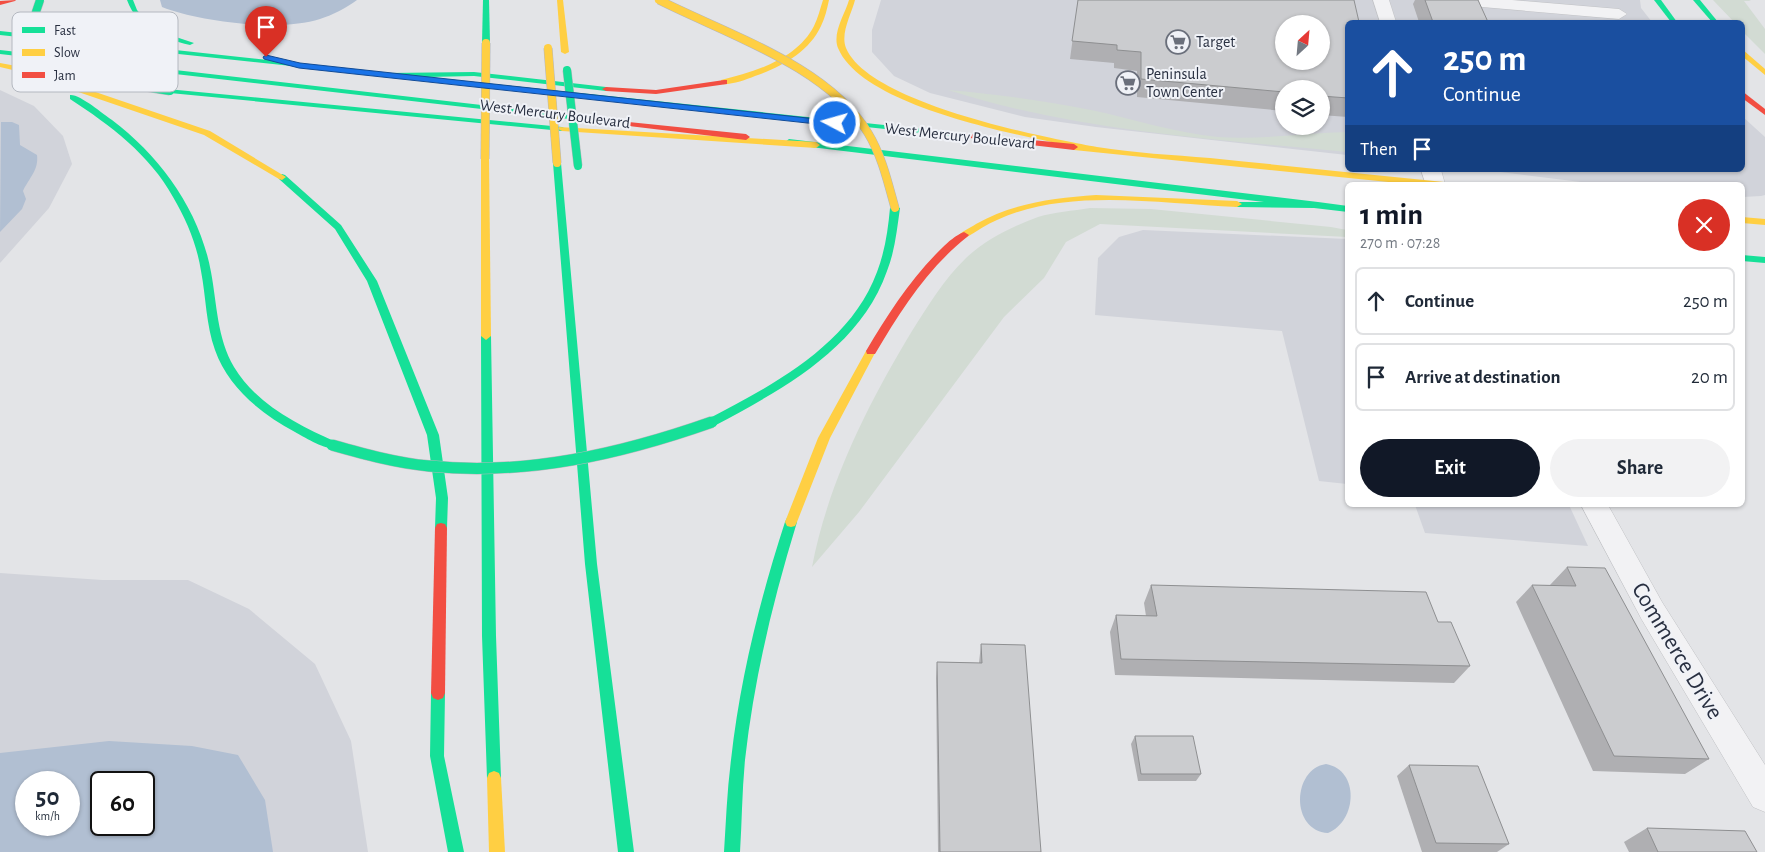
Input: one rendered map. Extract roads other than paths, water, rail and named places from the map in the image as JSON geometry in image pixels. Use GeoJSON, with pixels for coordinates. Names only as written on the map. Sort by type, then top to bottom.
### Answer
{"type":"FeatureCollection","features":[{"type":"Feature","properties":{"kind":"main road"},"geometry":{"type":"LineString","coordinates":[[0,3],[13,0]]}},
{"type":"Feature","properties":{"kind":"main road"},"geometry":{"type":"LineString","coordinates":[[34,12],[40,0]]}},
{"type":"Feature","properties":{"kind":"main road"},"geometry":{"type":"LineString","coordinates":[[130,0],[134,12]]}},
{"type":"Feature","properties":{"kind":"main road"},"geometry":{"type":"LineString","coordinates":[[560,0],[578,166],[576,178]]}},
{"type":"Feature","properties":{"kind":"main road"},"geometry":{"type":"LineString","coordinates":[[61,92],[92,108],[123,131],[151,157],[179,196],[191,218],[200,242],[206,270],[214,337],[228,368],[248,394],[276,416],[300,431],[332,445],[366,456],[415,466],[515,469],[556,465],[642,448],[712,422],[758,399],[800,372],[832,345],[871,298],[890,253],[895,208],[890,182],[882,159],[866,130],[838,98],[824,85],[786,61],[701,22],[659,0]]}},
{"type":"Feature","properties":{"kind":"main road"},"geometry":{"type":"LineString","coordinates":[[388,75],[474,74],[627,91],[680,90],[739,79],[781,62],[800,48],[816,29],[826,0]]}},
{"type":"Feature","properties":{"kind":"main road"},"geometry":{"type":"LineString","coordinates":[[852,0],[842,38],[842,47],[851,66],[875,85],[928,107],[1096,148]]}},
{"type":"Feature","properties":{"kind":"main road"},"geometry":{"type":"LineString","coordinates":[[1657,0],[1672,20]]}},
{"type":"Feature","properties":{"kind":"main road"},"geometry":{"type":"LineString","coordinates":[[1696,0],[1713,20]]}},
{"type":"Feature","properties":{"kind":"main road"},"geometry":{"type":"LineString","coordinates":[[485,1],[488,636],[497,852]]}},
{"type":"Feature","properties":{"kind":"main road"},"geometry":{"type":"LineString","coordinates":[[178,40],[234,49],[299,66]]}},
{"type":"Feature","properties":{"kind":"main road"},"geometry":{"type":"LineString","coordinates":[[548,44],[556,163],[591,564],[626,852]]}},
{"type":"Feature","properties":{"kind":"main road","name":"West Mercury Boulevard"},"geometry":{"type":"LineString","coordinates":[[178,53],[560,95],[1436,181]]}},
{"type":"Feature","properties":{"kind":"main road"},"geometry":{"type":"LineString","coordinates":[[1745,55],[1765,73]]}},
{"type":"Feature","properties":{"kind":"main road"},"geometry":{"type":"LineString","coordinates":[[0,69],[12,74]]}},
{"type":"Feature","properties":{"kind":"main road","name":"West Mercury Boulevard"},"geometry":{"type":"LineString","coordinates":[[178,72],[816,145],[1345,209]]}},
{"type":"Feature","properties":{"kind":"main road"},"geometry":{"type":"LineString","coordinates":[[88,92],[207,133],[240,151],[285,180],[338,227],[372,281],[433,435],[436,453],[442,498],[437,756],[456,852]]}},
{"type":"Feature","properties":{"kind":"main road"},"geometry":{"type":"LineString","coordinates":[[178,92],[387,115],[688,140],[816,145]]}},
{"type":"Feature","properties":{"kind":"main road"},"geometry":{"type":"LineString","coordinates":[[1745,96],[1765,113]]}},
{"type":"Feature","properties":{"kind":"main road"},"geometry":{"type":"LineString","coordinates":[[940,161],[1047,161]]}},
{"type":"Feature","properties":{"kind":"main road"},"geometry":{"type":"LineString","coordinates":[[562,233],[572,197]]}},
{"type":"Feature","properties":{"kind":"main road"},"geometry":{"type":"LineString","coordinates":[[732,852],[739,751],[753,664],[764,611],[782,549],[818,453],[839,409],[887,325],[914,283],[937,257],[960,237],[987,221],[1036,205],[1059,201],[1115,198],[1318,206]]}},
{"type":"Feature","properties":{"kind":"main road"},"geometry":{"type":"LineString","coordinates":[[1745,220],[1765,222]]}},
{"type":"Feature","properties":{"kind":"main road"},"geometry":{"type":"LineString","coordinates":[[1745,258],[1765,260]]}},
{"type":"Feature","properties":{"kind":"street"},"geometry":{"type":"LineString","coordinates":[[1382,0],[1387,20]]}},
{"type":"Feature","properties":{"kind":"street"},"geometry":{"type":"LineString","coordinates":[[1459,0],[1619,14]]}},
{"type":"Feature","properties":{"kind":"street","name":"Commerce Drive"},"geometry":{"type":"LineString","coordinates":[[1595,507],[1652,611],[1765,795]]}},
{"type":"Feature","properties":{"kind":"water"},"geometry":{"type":"Polygon","coordinates":[[[160,0],[357,0],[339,11],[320,19],[284,25],[263,25],[241,24],[198,17],[162,7],[160,0]]]}},
{"type":"Feature","properties":{"kind":"water"},"geometry":{"type":"Polygon","coordinates":[[[1,122],[12,122],[19,125],[20,145],[37,155],[37,160],[35,170],[23,191],[26,199],[22,209],[0,232],[1,122]]]}},
{"type":"Feature","properties":{"kind":"water"},"geometry":{"type":"Polygon","coordinates":[[[109,741],[192,746],[238,755],[265,800],[273,852],[0,852],[0,753],[109,741]]]}},
{"type":"Feature","properties":{"kind":"water"},"geometry":{"type":"Polygon","coordinates":[[[1326,764],[1337,768],[1345,776],[1351,796],[1345,818],[1338,827],[1328,833],[1316,830],[1307,822],[1302,812],[1300,800],[1302,788],[1307,777],[1315,768],[1326,764]]]}},
{"type":"Feature","properties":{"kind":"place","name":"Target"},"geometry":{"type":"Point","coordinates":[1178,42]}},
{"type":"Feature","properties":{"kind":"place","name":"Peninsula Town Center"},"geometry":{"type":"Point","coordinates":[1128,83]}}]}
